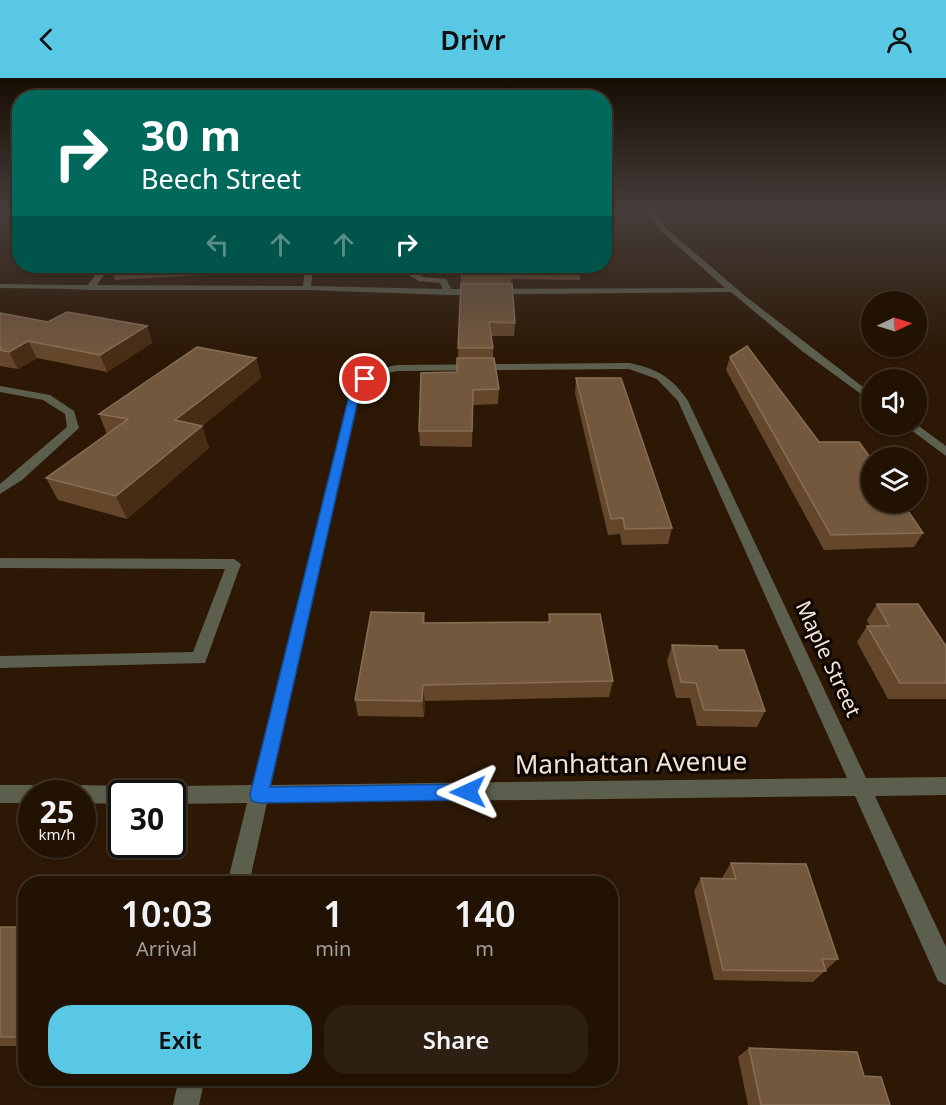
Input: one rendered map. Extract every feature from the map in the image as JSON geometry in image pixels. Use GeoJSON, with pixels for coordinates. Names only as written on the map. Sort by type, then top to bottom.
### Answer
{"type":"FeatureCollection","features":[{"type":"Feature","properties":{"kind":"street"},"geometry":{"type":"LineString","coordinates":[[694,257],[819,362],[861,391]]}},
{"type":"Feature","properties":{"kind":"street"},"geometry":{"type":"LineString","coordinates":[[90,288],[101,273]]}},
{"type":"Feature","properties":{"kind":"street"},"geometry":{"type":"LineString","coordinates":[[307,288],[308,273]]}},
{"type":"Feature","properties":{"kind":"street"},"geometry":{"type":"LineString","coordinates":[[410,273],[422,279],[442,282],[449,292]]}},
{"type":"Feature","properties":{"kind":"street"},"geometry":{"type":"LineString","coordinates":[[5,286],[307,288],[449,292],[732,290]]}},
{"type":"Feature","properties":{"kind":"street","name":"Maple Street"},"geometry":{"type":"LineString","coordinates":[[259,795],[353,400],[365,379],[377,372],[421,366],[629,366],[657,372],[668,380],[683,401],[946,973]]}},
{"type":"Feature","properties":{"kind":"street"},"geometry":{"type":"LineString","coordinates":[[0,388],[45,397],[70,413],[72,428],[18,477],[0,490]]}},
{"type":"Feature","properties":{"kind":"street"},"geometry":{"type":"LineString","coordinates":[[923,435],[946,452]]}},
{"type":"Feature","properties":{"kind":"street"},"geometry":{"type":"LineString","coordinates":[[0,563],[234,564],[199,658],[0,662]]}},
{"type":"Feature","properties":{"kind":"street","name":"Manhattan Avenue"},"geometry":{"type":"LineString","coordinates":[[186,795],[946,786]]}},
{"type":"Feature","properties":{"kind":"street"},"geometry":{"type":"LineString","coordinates":[[0,794],[18,794]]}},
{"type":"Feature","properties":{"kind":"street"},"geometry":{"type":"LineString","coordinates":[[240,876],[259,795]]}},
{"type":"Feature","properties":{"kind":"street"},"geometry":{"type":"LineString","coordinates":[[186,1105],[190,1086]]}},
{"type":"Feature","properties":{"kind":"building"},"geometry":{"type":"Polygon","coordinates":[[[461,284],[512,284],[515,323],[489,322],[493,348],[458,348],[461,284]]]}},
{"type":"Feature","properties":{"kind":"building"},"geometry":{"type":"Polygon","coordinates":[[[67,312],[147,326],[100,355],[28,341],[9,352],[0,350],[0,313],[48,322],[67,312]]]}},
{"type":"Feature","properties":{"kind":"building"},"geometry":{"type":"Polygon","coordinates":[[[747,346],[819,442],[859,442],[863,447],[861,513],[909,513],[923,533],[831,535],[730,357],[747,346]]]}},
{"type":"Feature","properties":{"kind":"building"},"geometry":{"type":"Polygon","coordinates":[[[197,347],[256,358],[175,420],[202,426],[116,496],[46,478],[128,419],[99,414],[197,347]]]}},
{"type":"Feature","properties":{"kind":"building"},"geometry":{"type":"Polygon","coordinates":[[[457,358],[494,358],[499,389],[473,390],[472,431],[419,431],[421,373],[457,372],[457,358]]]}},
{"type":"Feature","properties":{"kind":"building"},"geometry":{"type":"Polygon","coordinates":[[[576,378],[621,378],[672,528],[625,529],[623,518],[611,519],[576,378]]]}},
{"type":"Feature","properties":{"kind":"building"},"geometry":{"type":"Polygon","coordinates":[[[877,604],[918,604],[946,646],[946,683],[900,683],[867,626],[889,626],[877,604]]]}},
{"type":"Feature","properties":{"kind":"building"},"geometry":{"type":"Polygon","coordinates":[[[371,612],[424,613],[423,623],[550,622],[549,614],[600,614],[613,681],[423,685],[422,701],[355,700],[371,612]]]}},
{"type":"Feature","properties":{"kind":"building"},"geometry":{"type":"Polygon","coordinates":[[[672,645],[717,646],[718,650],[744,650],[765,711],[704,710],[696,683],[681,682],[672,645]]]}},
{"type":"Feature","properties":{"kind":"building"},"geometry":{"type":"Polygon","coordinates":[[[731,863],[806,864],[838,959],[822,959],[826,971],[723,970],[701,878],[736,879],[731,863]]]}},
{"type":"Feature","properties":{"kind":"building"},"geometry":{"type":"Polygon","coordinates":[[[0,927],[18,927],[18,1037],[0,1037],[0,927]]]}},
{"type":"Feature","properties":{"kind":"building"},"geometry":{"type":"Polygon","coordinates":[[[749,1048],[857,1052],[864,1076],[881,1077],[890,1105],[761,1105],[749,1048]]]}},
{"type":"Feature","properties":{"kind":"route"},"geometry":{"type":"LineString","coordinates":[[365,379],[353,400],[259,795],[468,792]]}}]}
